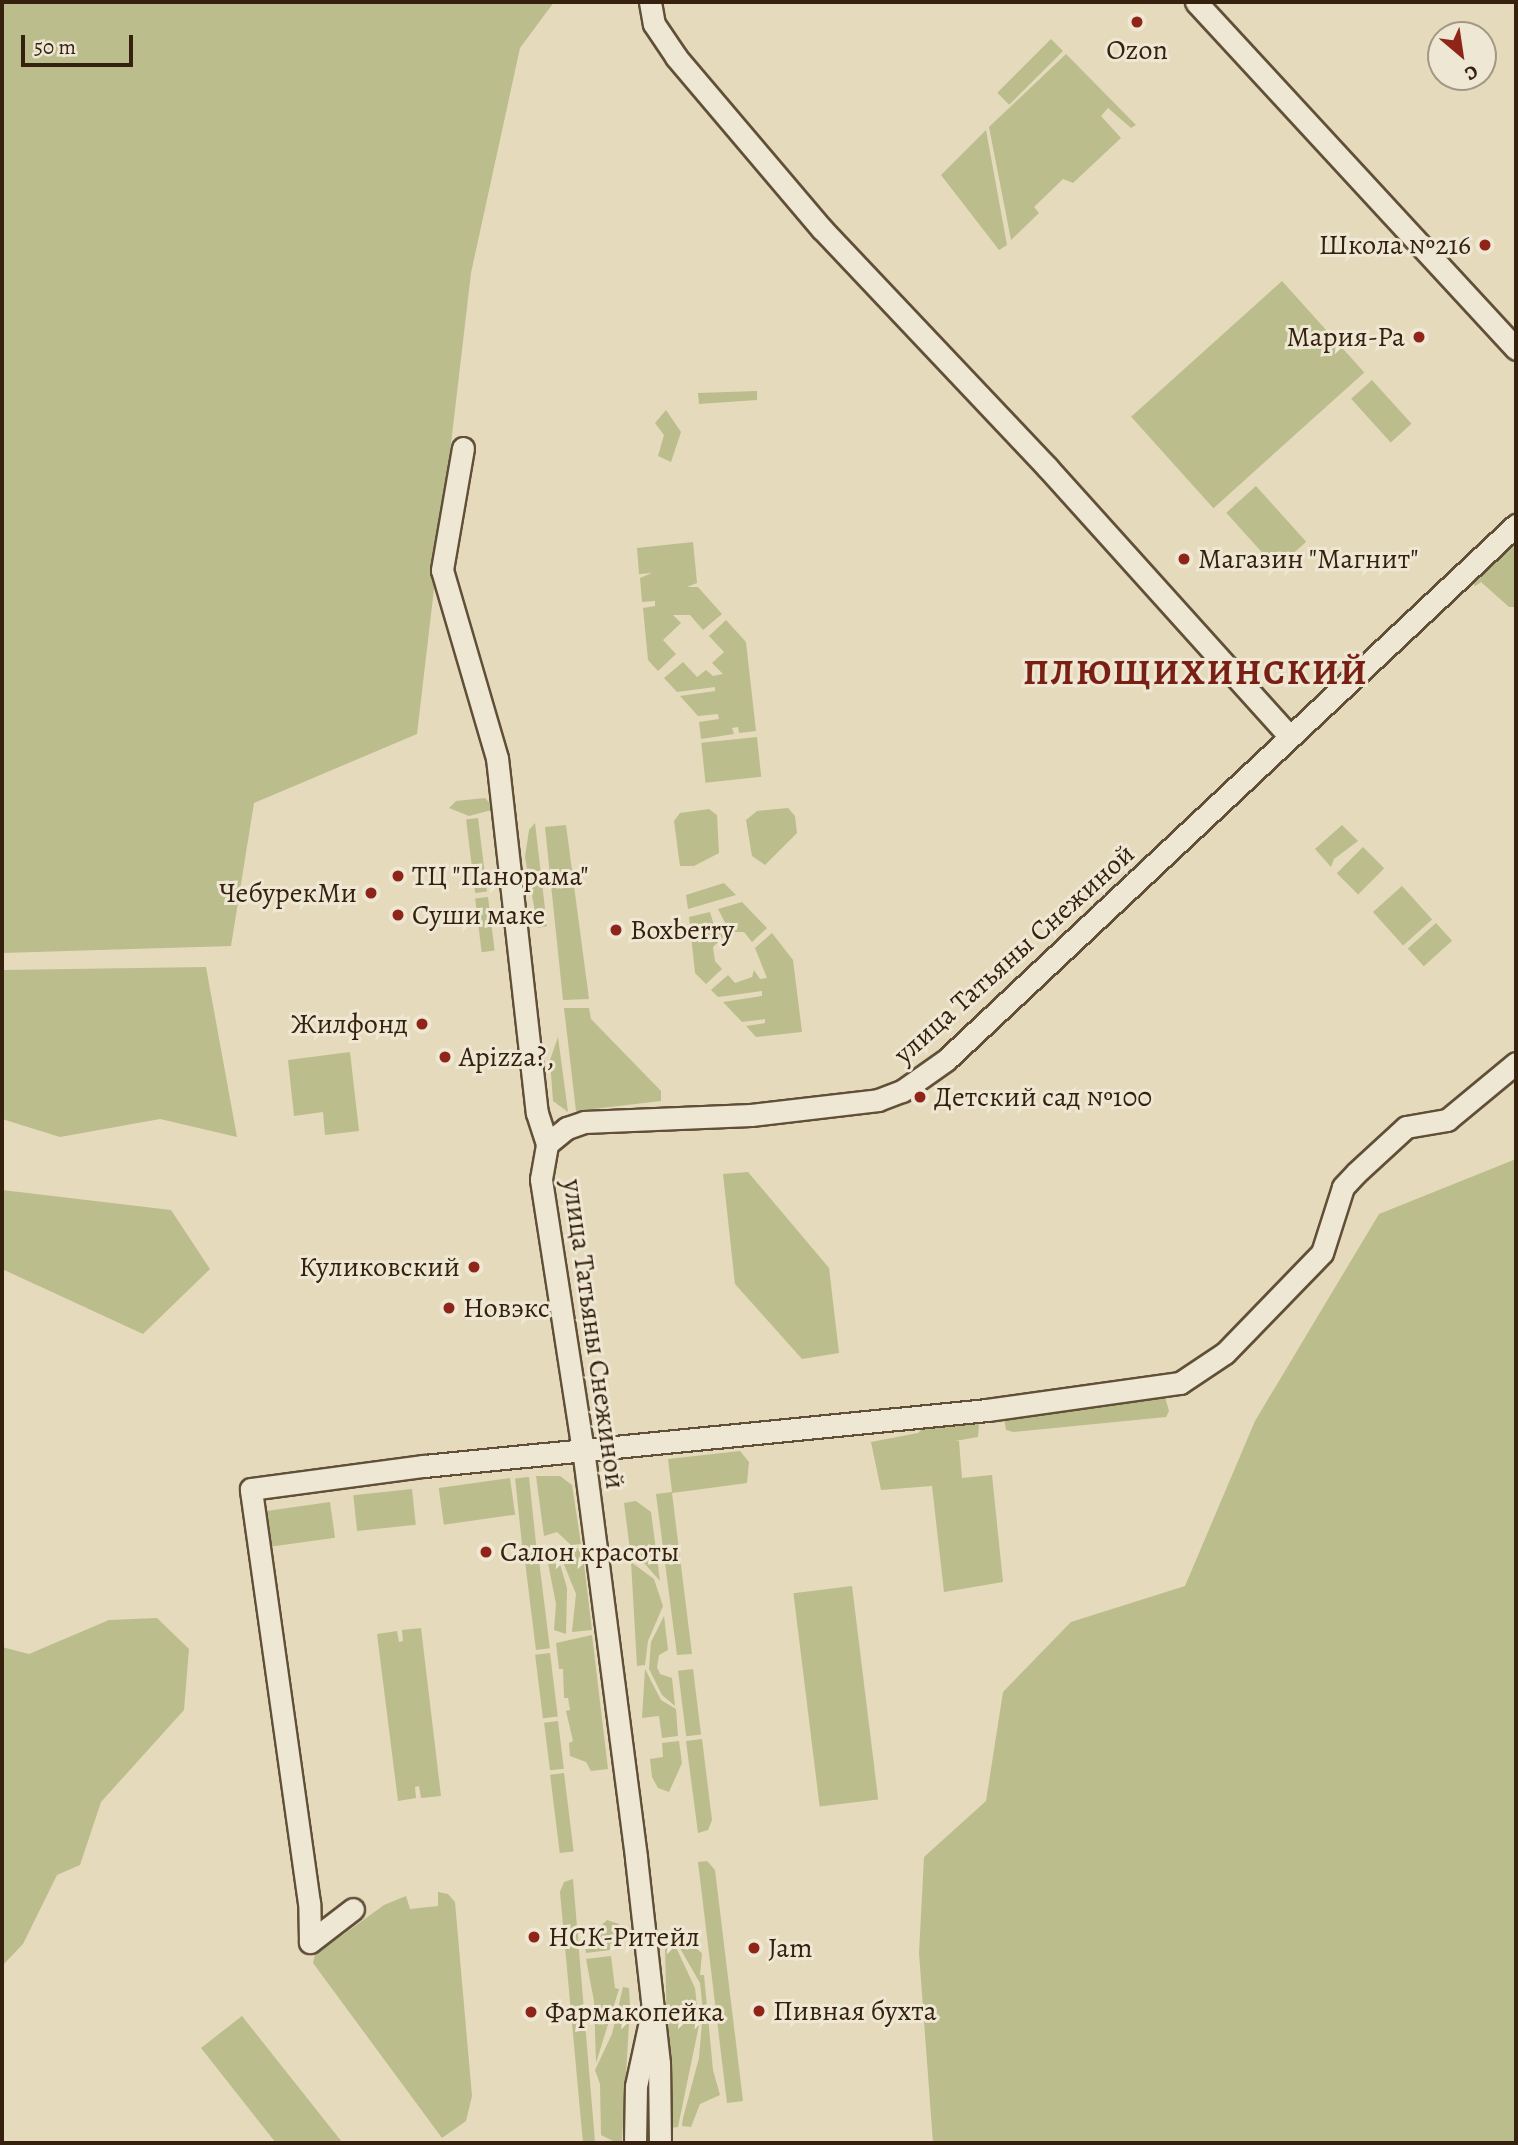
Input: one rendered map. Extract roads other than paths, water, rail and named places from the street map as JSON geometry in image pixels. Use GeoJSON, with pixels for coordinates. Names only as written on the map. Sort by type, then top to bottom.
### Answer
{"type":"FeatureCollection","features":[{"type":"Feature","properties":{"kind":"street"},"geometry":{"type":"LineString","coordinates":[[650,2],[654,24],[676,57],[822,229],[1047,467],[1289,736]]}},
{"type":"Feature","properties":{"kind":"street"},"geometry":{"type":"LineString","coordinates":[[1196,2],[1516,349]]}},
{"type":"Feature","properties":{"kind":"street"},"geometry":{"type":"LineString","coordinates":[[463,448],[442,570],[497,758],[537,1114],[547,1144]]}},
{"type":"Feature","properties":{"kind":"street","name":"улица Татьяны Снежиной"},"geometry":{"type":"LineString","coordinates":[[660,2143],[661,2085],[651,2014],[636,1857],[583,1451],[544,1211],[541,1179],[547,1144],[568,1128],[584,1122],[751,1115],[877,1100],[902,1091],[946,1060],[1516,525]]}},
{"type":"Feature","properties":{"kind":"street"},"geometry":{"type":"LineString","coordinates":[[309,1903],[251,1489],[424,1466],[987,1410],[1180,1382],[1225,1353],[1322,1253],[1343,1187],[1356,1173],[1406,1127],[1447,1120],[1516,1063]]}},
{"type":"Feature","properties":{"kind":"street","name":"улица Татьяны Снежиной"},"geometry":{"type":"LineString","coordinates":[[635,2143],[636,2086],[651,2014]]}},
{"type":"Feature","properties":{"kind":"place","name":"Ozon"},"geometry":{"type":"Point","coordinates":[1137,22]}},
{"type":"Feature","properties":{"kind":"place","name":"Школа №216"},"geometry":{"type":"Point","coordinates":[1485,245]}},
{"type":"Feature","properties":{"kind":"place","name":"Мария-Ра"},"geometry":{"type":"Point","coordinates":[1419,337]}},
{"type":"Feature","properties":{"kind":"place","name":"Магазин \"Магнит\""},"geometry":{"type":"Point","coordinates":[1184,559]}},
{"type":"Feature","properties":{"kind":"place","name":"ТЦ \"Панорама\""},"geometry":{"type":"Point","coordinates":[398,876]}},
{"type":"Feature","properties":{"kind":"place","name":"ЧебурекМи"},"geometry":{"type":"Point","coordinates":[371,893]}},
{"type":"Feature","properties":{"kind":"place","name":"Суши маке"},"geometry":{"type":"Point","coordinates":[398,915]}},
{"type":"Feature","properties":{"kind":"place","name":"Boxberry"},"geometry":{"type":"Point","coordinates":[616,930]}},
{"type":"Feature","properties":{"kind":"place","name":"Жилфонд"},"geometry":{"type":"Point","coordinates":[422,1024]}},
{"type":"Feature","properties":{"kind":"place","name":"Apizza?,"},"geometry":{"type":"Point","coordinates":[445,1057]}},
{"type":"Feature","properties":{"kind":"place","name":"Детский сад №100"},"geometry":{"type":"Point","coordinates":[920,1097]}},
{"type":"Feature","properties":{"kind":"place","name":"Куликовский"},"geometry":{"type":"Point","coordinates":[474,1267]}},
{"type":"Feature","properties":{"kind":"place","name":"Новэкс"},"geometry":{"type":"Point","coordinates":[449,1308]}},
{"type":"Feature","properties":{"kind":"place","name":"Салон красоты"},"geometry":{"type":"Point","coordinates":[486,1552]}},
{"type":"Feature","properties":{"kind":"place","name":"НСК-Ритейл"},"geometry":{"type":"Point","coordinates":[534,1937]}},
{"type":"Feature","properties":{"kind":"place","name":"Jam"},"geometry":{"type":"Point","coordinates":[754,1948]}},
{"type":"Feature","properties":{"kind":"place","name":"Пивная бухта"},"geometry":{"type":"Point","coordinates":[759,2011]}},
{"type":"Feature","properties":{"kind":"place","name":"Фармакопейка"},"geometry":{"type":"Point","coordinates":[531,2012]}},
{"type":"Feature","properties":{"kind":"district","name":"ПЛЮЩИХИНСКИЙ"},"geometry":{"type":"Point","coordinates":[1196,672]}}]}
